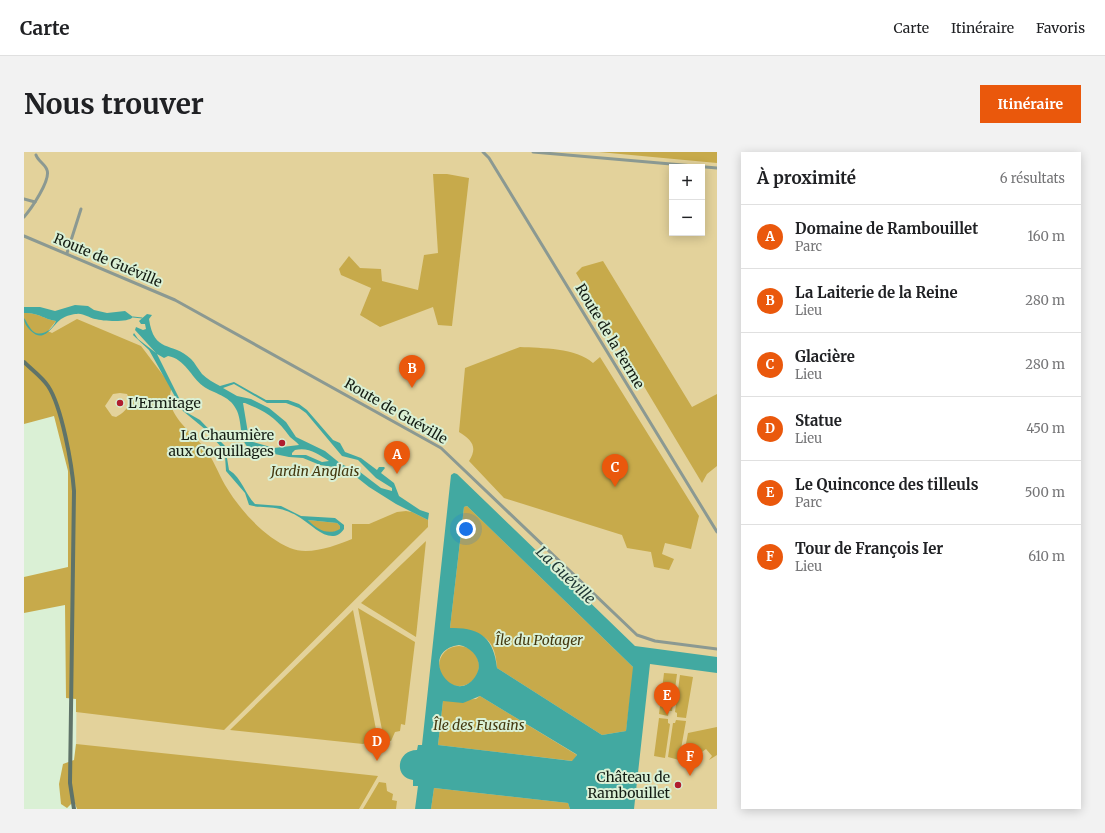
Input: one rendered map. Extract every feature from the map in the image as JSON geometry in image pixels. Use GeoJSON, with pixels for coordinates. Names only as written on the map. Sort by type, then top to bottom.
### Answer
{"type":"FeatureCollection","features":[{"type":"Feature","properties":{"kind":"main road"},"geometry":{"type":"LineString","coordinates":[[24,362],[44,381],[52,392],[62,428],[74,491],[70,783],[74,809]]}},
{"type":"Feature","properties":{"kind":"street","name":"Route de la Ferme"},"geometry":{"type":"LineString","coordinates":[[483,152],[493,164],[717,532]]}},
{"type":"Feature","properties":{"kind":"street"},"geometry":{"type":"LineString","coordinates":[[533,152],[717,168]]}},
{"type":"Feature","properties":{"kind":"street"},"geometry":{"type":"LineString","coordinates":[[594,158],[595,152]]}},
{"type":"Feature","properties":{"kind":"street"},"geometry":{"type":"LineString","coordinates":[[24,217],[35,202],[48,172],[36,154]]}},
{"type":"Feature","properties":{"kind":"street"},"geometry":{"type":"LineString","coordinates":[[24,199],[35,202]]}},
{"type":"Feature","properties":{"kind":"street"},"geometry":{"type":"LineString","coordinates":[[67,253],[81,209]]}},
{"type":"Feature","properties":{"kind":"street","name":"Route de Guéville"},"geometry":{"type":"LineString","coordinates":[[24,236],[175,300],[441,448],[637,635],[655,641],[717,649]]}},
{"type":"Feature","properties":{"kind":"green space","name":"Jardin Anglais"},"geometry":{"type":"Polygon","coordinates":[[[24,152],[717,152],[717,809],[91,809],[76,763],[78,482],[57,394],[24,358],[24,152]]]}},
{"type":"Feature","properties":{"kind":"green space"},"geometry":{"type":"Polygon","coordinates":[[[599,152],[717,152],[717,163],[599,152]]]}},
{"type":"Feature","properties":{"kind":"green space"},"geometry":{"type":"Polygon","coordinates":[[[433,174],[447,174],[469,178],[452,326],[438,325],[433,307],[380,327],[360,315],[371,288],[341,275],[339,269],[349,256],[360,268],[381,269],[382,281],[418,290],[424,255],[438,253],[433,174]]]}},
{"type":"Feature","properties":{"kind":"green space"},"geometry":{"type":"Polygon","coordinates":[[[603,261],[692,407],[717,394],[717,466],[707,474],[702,483],[576,273],[582,267],[603,261]]]}},
{"type":"Feature","properties":{"kind":"green space"},"geometry":{"type":"Polygon","coordinates":[[[24,313],[38,315],[56,321],[48,331],[52,333],[77,319],[141,346],[172,387],[170,396],[174,413],[185,428],[207,451],[225,485],[238,504],[253,521],[280,543],[290,548],[305,551],[313,551],[330,547],[352,539],[352,524],[369,524],[397,512],[406,511],[412,512],[428,520],[428,527],[224,730],[76,712],[76,699],[66,698],[65,605],[24,613],[24,577],[68,567],[68,471],[54,416],[24,424],[24,313]],[[113,394],[105,406],[112,416],[116,417],[127,408],[129,405],[129,398],[127,394],[113,394]]]}},
{"type":"Feature","properties":{"kind":"green space"},"geometry":{"type":"Polygon","coordinates":[[[520,347],[558,350],[578,354],[593,363],[600,357],[699,516],[691,549],[665,543],[662,554],[674,559],[669,570],[654,567],[651,552],[627,548],[622,535],[504,498],[469,461],[473,452],[472,444],[459,432],[465,368],[520,347]]]}},
{"type":"Feature","properties":{"kind":"green space","name":"Île du Potager"},"geometry":{"type":"Polygon","coordinates":[[[467,506],[634,668],[626,731],[602,735],[497,668],[496,656],[493,648],[489,641],[484,637],[469,631],[450,628],[464,507],[467,506]]]}},
{"type":"Feature","properties":{"kind":"green space"},"geometry":{"type":"Polygon","coordinates":[[[308,520],[337,523],[340,526],[340,530],[335,532],[322,531],[314,527],[308,520]]]}},
{"type":"Feature","properties":{"kind":"green space"},"geometry":{"type":"Polygon","coordinates":[[[426,541],[416,637],[361,603],[426,541]]]}},
{"type":"Feature","properties":{"kind":"green space"},"geometry":{"type":"Polygon","coordinates":[[[358,608],[415,642],[405,725],[401,724],[400,731],[395,732],[391,741],[384,740],[358,608]]]}},
{"type":"Feature","properties":{"kind":"green space"},"geometry":{"type":"Polygon","coordinates":[[[353,610],[379,745],[374,740],[363,744],[230,730],[353,610]]]}},
{"type":"Feature","properties":{"kind":"green space"},"geometry":{"type":"Polygon","coordinates":[[[455,646],[463,646],[470,649],[476,655],[479,666],[476,677],[470,683],[463,686],[455,686],[448,683],[442,677],[439,670],[439,662],[442,655],[448,649],[455,646]]]}},
{"type":"Feature","properties":{"kind":"green space"},"geometry":{"type":"Polygon","coordinates":[[[664,673],[677,674],[672,711],[669,711],[668,716],[659,714],[664,673]]]}},
{"type":"Feature","properties":{"kind":"green space"},"geometry":{"type":"Polygon","coordinates":[[[680,675],[693,677],[686,718],[677,717],[677,713],[675,712],[680,675]]]}},
{"type":"Feature","properties":{"kind":"green space","name":"Île des Fusains"},"geometry":{"type":"Polygon","coordinates":[[[480,696],[577,755],[573,761],[438,745],[443,701],[476,699],[480,696]]]}},
{"type":"Feature","properties":{"kind":"green space"},"geometry":{"type":"Polygon","coordinates":[[[659,718],[668,719],[668,723],[670,724],[665,758],[654,756],[659,718]]]}},
{"type":"Feature","properties":{"kind":"green space"},"geometry":{"type":"Polygon","coordinates":[[[676,720],[686,721],[679,760],[668,757],[673,723],[675,723],[676,720]]]}},
{"type":"Feature","properties":{"kind":"green space"},"geometry":{"type":"Polygon","coordinates":[[[717,727],[717,755],[709,760],[712,756],[706,749],[695,757],[689,757],[690,762],[683,760],[688,733],[717,727]]]}},
{"type":"Feature","properties":{"kind":"green space"},"geometry":{"type":"Polygon","coordinates":[[[76,744],[378,776],[359,809],[77,809],[74,801],[67,808],[61,804],[59,784],[63,764],[74,760],[76,744]]]}},
{"type":"Feature","properties":{"kind":"green space"},"geometry":{"type":"Polygon","coordinates":[[[379,782],[386,783],[387,791],[393,794],[392,800],[397,801],[396,809],[363,809],[379,782]]]}},
{"type":"Feature","properties":{"kind":"green space"},"geometry":{"type":"Polygon","coordinates":[[[434,788],[568,803],[570,809],[431,809],[434,788]]]}},
{"type":"Feature","properties":{"kind":"water"},"geometry":{"type":"Polygon","coordinates":[[[75,305],[88,306],[94,310],[107,313],[125,311],[133,317],[121,321],[109,321],[95,319],[82,314],[74,314],[63,318],[48,332],[40,336],[31,331],[25,322],[24,318],[34,332],[40,334],[44,333],[55,324],[56,321],[34,314],[24,313],[24,307],[40,307],[55,311],[75,305]]]}},
{"type":"Feature","properties":{"kind":"water"},"geometry":{"type":"Polygon","coordinates":[[[147,314],[152,315],[149,319],[151,330],[159,342],[184,354],[192,361],[204,376],[218,385],[220,386],[234,382],[266,400],[288,400],[299,404],[307,410],[333,440],[340,443],[345,452],[361,458],[377,470],[379,467],[384,467],[385,468],[381,473],[394,483],[399,496],[420,510],[429,513],[428,520],[396,504],[369,487],[350,472],[340,468],[320,465],[303,458],[289,457],[250,449],[246,445],[242,436],[238,414],[233,404],[221,395],[203,386],[179,361],[168,356],[164,358],[157,354],[186,412],[200,420],[225,446],[229,470],[237,477],[255,504],[281,506],[301,516],[335,518],[344,525],[344,529],[339,534],[328,536],[294,514],[276,508],[249,505],[245,493],[226,471],[225,456],[222,448],[206,430],[183,411],[149,350],[133,335],[134,333],[138,339],[156,353],[135,330],[136,327],[143,330],[146,329],[145,324],[141,324],[139,321],[147,314]],[[234,384],[223,388],[237,396],[251,399],[269,408],[286,422],[296,437],[325,451],[341,464],[360,472],[381,488],[392,491],[392,488],[376,478],[358,460],[342,456],[306,413],[299,408],[286,403],[267,403],[234,384]],[[243,403],[248,433],[253,442],[274,448],[299,445],[270,416],[259,409],[243,403]],[[305,449],[295,450],[292,455],[306,455],[322,462],[329,461],[305,449]],[[308,520],[318,529],[327,532],[340,529],[340,526],[337,523],[308,520]]]}},
{"type":"Feature","properties":{"kind":"water"},"geometry":{"type":"Polygon","coordinates":[[[454,473],[457,474],[635,646],[717,657],[717,673],[650,664],[634,809],[570,809],[568,803],[434,788],[431,809],[415,809],[418,786],[413,786],[413,780],[402,774],[400,764],[405,754],[410,751],[417,750],[418,745],[422,745],[451,475],[454,473]],[[467,506],[464,507],[450,628],[470,630],[484,636],[493,649],[497,668],[602,735],[626,731],[633,667],[467,506]],[[459,645],[446,649],[440,657],[439,666],[443,675],[449,682],[457,686],[466,685],[478,672],[479,667],[476,657],[469,649],[459,645]],[[480,696],[463,703],[443,701],[438,745],[572,761],[577,755],[480,696]]]}},
{"type":"Feature","properties":{"kind":"waterway","name":"La Guéville"},"geometry":{"type":"LineString","coordinates":[[133,317],[142,318]]}},
{"type":"Feature","properties":{"kind":"place","name":"La Laiterie de la Reine"},"geometry":{"type":"Point","coordinates":[412,388]}},
{"type":"Feature","properties":{"kind":"place","name":"L'Ermitage"},"geometry":{"type":"Point","coordinates":[120,403]}},
{"type":"Feature","properties":{"kind":"place","name":"La Chaumière aux Coquillages"},"geometry":{"type":"Point","coordinates":[282,443]}},
{"type":"Feature","properties":{"kind":"place","name":"Domaine de Rambouillet"},"geometry":{"type":"Point","coordinates":[397,474]}},
{"type":"Feature","properties":{"kind":"place","name":"Glacière"},"geometry":{"type":"Point","coordinates":[615,487]}},
{"type":"Feature","properties":{"kind":"place","name":"Le Quinconce des tilleuls"},"geometry":{"type":"Point","coordinates":[667,715]}},
{"type":"Feature","properties":{"kind":"place","name":"Statue"},"geometry":{"type":"Point","coordinates":[377,761]}},
{"type":"Feature","properties":{"kind":"place","name":"Tour de François Ier"},"geometry":{"type":"Point","coordinates":[690,776]}},
{"type":"Feature","properties":{"kind":"place","name":"Château de Rambouillet"},"geometry":{"type":"Point","coordinates":[678,785]}}]}
